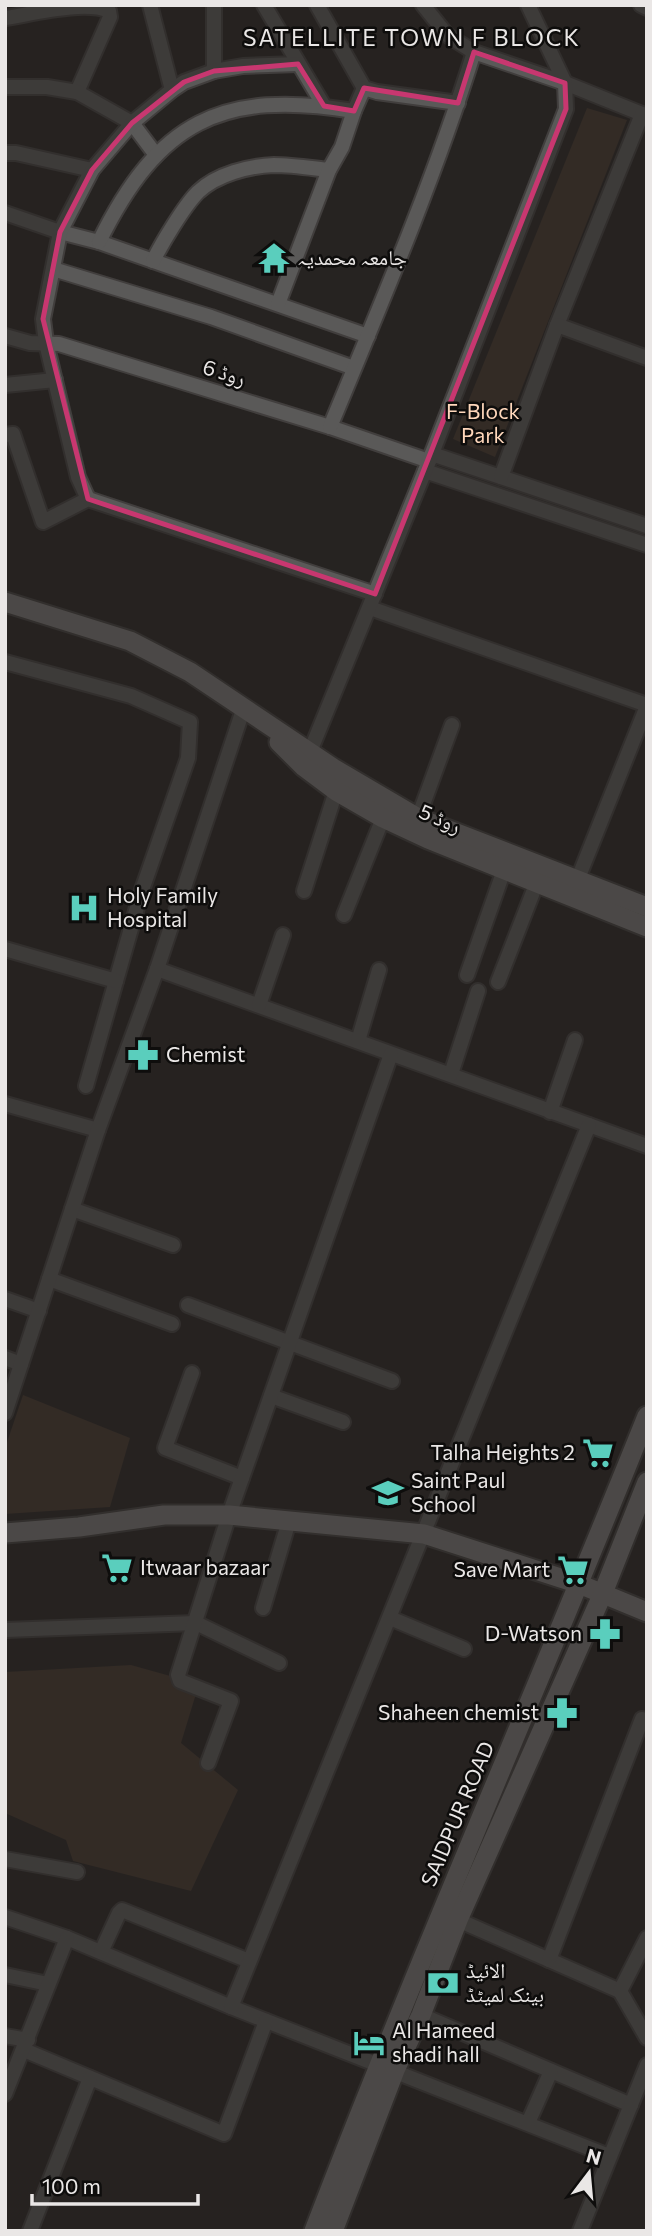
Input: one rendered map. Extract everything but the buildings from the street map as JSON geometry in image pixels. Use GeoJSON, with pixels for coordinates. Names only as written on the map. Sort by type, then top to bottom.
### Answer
{"type":"FeatureCollection","features":[{"type":"Feature","properties":{"kind":"main road","name":"روڈ 5"},"geometry":{"type":"LineString","coordinates":[[5,602],[130,641],[190,671],[243,707],[307,760],[336,791],[383,818],[428,839],[647,927]]}},
{"type":"Feature","properties":{"kind":"main road","name":"روڈ 5"},"geometry":{"type":"LineString","coordinates":[[307,760],[418,818],[647,907]]}},
{"type":"Feature","properties":{"kind":"main road","name":"SAIDPUR ROAD"},"geometry":{"type":"LineString","coordinates":[[314,2231],[386,2067],[647,1416]]}},
{"type":"Feature","properties":{"kind":"main road","name":"SAIDPUR ROAD"},"geometry":{"type":"LineString","coordinates":[[332,2231],[386,2067],[421,2015],[458,1920],[603,1593],[647,1482]]}},
{"type":"Feature","properties":{"kind":"main road"},"geometry":{"type":"LineString","coordinates":[[5,1534],[164,1515],[229,1515],[424,1534],[579,1584],[647,1612]]}},
{"type":"Feature","properties":{"kind":"street"},"geometry":{"type":"LineString","coordinates":[[150,5],[172,90]]}},
{"type":"Feature","properties":{"kind":"street"},"geometry":{"type":"LineString","coordinates":[[214,5],[214,71]]}},
{"type":"Feature","properties":{"kind":"street"},"geometry":{"type":"LineString","coordinates":[[264,5],[324,106]]}},
{"type":"Feature","properties":{"kind":"street"},"geometry":{"type":"LineString","coordinates":[[317,5],[365,88],[458,103]]}},
{"type":"Feature","properties":{"kind":"street"},"geometry":{"type":"LineString","coordinates":[[423,5],[447,35],[474,52],[565,83],[645,115],[556,325],[501,477]]}},
{"type":"Feature","properties":{"kind":"street"},"geometry":{"type":"LineString","coordinates":[[307,760],[428,462],[566,109],[565,83],[528,5]]}},
{"type":"Feature","properties":{"kind":"street"},"geometry":{"type":"LineString","coordinates":[[641,5],[647,8]]}},
{"type":"Feature","properties":{"kind":"street"},"geometry":{"type":"LineString","coordinates":[[5,18],[76,6],[104,8],[109,11],[110,17],[77,92]]}},
{"type":"Feature","properties":{"kind":"street"},"geometry":{"type":"LineString","coordinates":[[330,427],[458,103],[474,52]]}},
{"type":"Feature","properties":{"kind":"street"},"geometry":{"type":"LineString","coordinates":[[298,64],[243,66],[214,71],[184,82],[132,123],[92,170],[60,232],[43,319],[46,344],[78,477],[88,499],[372,601],[647,706],[577,881]]}},
{"type":"Feature","properties":{"kind":"street"},"geometry":{"type":"LineString","coordinates":[[5,88],[47,87],[77,92],[132,123],[156,155]]}},
{"type":"Feature","properties":{"kind":"street"},"geometry":{"type":"LineString","coordinates":[[278,304],[329,170],[342,147],[365,88]]}},
{"type":"Feature","properties":{"kind":"street"},"geometry":{"type":"LineString","coordinates":[[99,242],[117,204],[156,155],[176,137],[206,118],[239,107],[324,106],[354,111]]}},
{"type":"Feature","properties":{"kind":"street"},"geometry":{"type":"LineString","coordinates":[[5,153],[16,153],[92,170]]}},
{"type":"Feature","properties":{"kind":"street"},"geometry":{"type":"LineString","coordinates":[[153,261],[198,192],[214,182],[238,170],[275,165],[329,170]]}},
{"type":"Feature","properties":{"kind":"street"},"geometry":{"type":"LineString","coordinates":[[5,213],[99,242],[368,336]]}},
{"type":"Feature","properties":{"kind":"street"},"geometry":{"type":"LineString","coordinates":[[53,269],[211,317],[354,368]]}},
{"type":"Feature","properties":{"kind":"street"},"geometry":{"type":"LineString","coordinates":[[556,325],[647,358]]}},
{"type":"Feature","properties":{"kind":"street","name":"روڈ 6"},"geometry":{"type":"LineString","coordinates":[[5,336],[30,343],[58,344],[330,427],[428,462],[528,506],[647,545]]}},
{"type":"Feature","properties":{"kind":"street"},"geometry":{"type":"LineString","coordinates":[[5,385],[55,380]]}},
{"type":"Feature","properties":{"kind":"street"},"geometry":{"type":"LineString","coordinates":[[5,435],[13,434],[43,522],[88,499]]}},
{"type":"Feature","properties":{"kind":"street","name":"روڈ 6"},"geometry":{"type":"LineString","coordinates":[[428,462],[501,477],[647,526]]}},
{"type":"Feature","properties":{"kind":"street"},"geometry":{"type":"LineString","coordinates":[[528,506],[536,489]]}},
{"type":"Feature","properties":{"kind":"street"},"geometry":{"type":"LineString","coordinates":[[5,662],[131,696],[190,722],[188,758],[142,890],[86,1086]]}},
{"type":"Feature","properties":{"kind":"street"},"geometry":{"type":"LineString","coordinates":[[5,1413],[98,1130],[157,969],[243,707]]}},
{"type":"Feature","properties":{"kind":"street"},"geometry":{"type":"LineString","coordinates":[[418,818],[452,725]]}},
{"type":"Feature","properties":{"kind":"street"},"geometry":{"type":"LineString","coordinates":[[304,891],[336,791]]}},
{"type":"Feature","properties":{"kind":"street"},"geometry":{"type":"LineString","coordinates":[[344,915],[383,818]]}},
{"type":"Feature","properties":{"kind":"street"},"geometry":{"type":"LineString","coordinates":[[467,975],[504,870]]}},
{"type":"Feature","properties":{"kind":"street"},"geometry":{"type":"LineString","coordinates":[[498,982],[537,882]]}},
{"type":"Feature","properties":{"kind":"street"},"geometry":{"type":"LineString","coordinates":[[259,1006],[283,935]]}},
{"type":"Feature","properties":{"kind":"street"},"geometry":{"type":"LineString","coordinates":[[5,949],[116,981]]}},
{"type":"Feature","properties":{"kind":"street"},"geometry":{"type":"LineString","coordinates":[[157,969],[647,1146]]}},
{"type":"Feature","properties":{"kind":"street"},"geometry":{"type":"LineString","coordinates":[[358,1041],[379,970]]}},
{"type":"Feature","properties":{"kind":"street"},"geometry":{"type":"LineString","coordinates":[[451,1074],[478,991]]}},
{"type":"Feature","properties":{"kind":"street"},"geometry":{"type":"LineString","coordinates":[[551,1112],[575,1040]]}},
{"type":"Feature","properties":{"kind":"street"},"geometry":{"type":"LineString","coordinates":[[208,1763],[232,1703],[229,1699],[178,1678],[229,1515],[391,1054]]}},
{"type":"Feature","properties":{"kind":"street"},"geometry":{"type":"LineString","coordinates":[[5,1104],[98,1130]]}},
{"type":"Feature","properties":{"kind":"street"},"geometry":{"type":"LineString","coordinates":[[231,2007],[589,1125]]}},
{"type":"Feature","properties":{"kind":"street"},"geometry":{"type":"LineString","coordinates":[[72,1209],[173,1245]]}},
{"type":"Feature","properties":{"kind":"street"},"geometry":{"type":"LineString","coordinates":[[49,1279],[172,1324]]}},
{"type":"Feature","properties":{"kind":"street"},"geometry":{"type":"LineString","coordinates":[[5,1299],[38,1311]]}},
{"type":"Feature","properties":{"kind":"street"},"geometry":{"type":"LineString","coordinates":[[188,1304],[392,1381]]}},
{"type":"Feature","properties":{"kind":"street"},"geometry":{"type":"LineString","coordinates":[[5,1358],[21,1364]]}},
{"type":"Feature","properties":{"kind":"street"},"geometry":{"type":"LineString","coordinates":[[192,1373],[165,1448],[242,1478]]}},
{"type":"Feature","properties":{"kind":"street"},"geometry":{"type":"LineString","coordinates":[[271,1395],[343,1422]]}},
{"type":"Feature","properties":{"kind":"street"},"geometry":{"type":"LineString","coordinates":[[262,1608],[289,1521]]}},
{"type":"Feature","properties":{"kind":"street"},"geometry":{"type":"LineString","coordinates":[[390,1618],[464,1649]]}},
{"type":"Feature","properties":{"kind":"street"},"geometry":{"type":"LineString","coordinates":[[5,1630],[196,1623],[279,1663]]}},
{"type":"Feature","properties":{"kind":"street"},"geometry":{"type":"LineString","coordinates":[[549,1960],[645,1716]]}},
{"type":"Feature","properties":{"kind":"street"},"geometry":{"type":"LineString","coordinates":[[5,1858],[77,1872]]}},
{"type":"Feature","properties":{"kind":"street"},"geometry":{"type":"LineString","coordinates":[[101,1952],[118,1913],[122,1910],[250,1961]]}},
{"type":"Feature","properties":{"kind":"street"},"geometry":{"type":"LineString","coordinates":[[5,1917],[67,1938],[231,2007],[609,2156]]}},
{"type":"Feature","properties":{"kind":"street"},"geometry":{"type":"LineString","coordinates":[[458,1920],[620,1991],[647,2038]]}},
{"type":"Feature","properties":{"kind":"street"},"geometry":{"type":"LineString","coordinates":[[5,2094],[67,1938]]}},
{"type":"Feature","properties":{"kind":"street"},"geometry":{"type":"LineString","coordinates":[[620,1991],[647,1938]]}},
{"type":"Feature","properties":{"kind":"street"},"geometry":{"type":"LineString","coordinates":[[5,1975],[48,1984]]}},
{"type":"Feature","properties":{"kind":"street"},"geometry":{"type":"LineString","coordinates":[[421,2015],[631,2105]]}},
{"type":"Feature","properties":{"kind":"street"},"geometry":{"type":"LineString","coordinates":[[5,2036],[90,2078],[224,2134],[266,2021]]}},
{"type":"Feature","properties":{"kind":"street"},"geometry":{"type":"LineString","coordinates":[[580,2231],[647,2065]]}},
{"type":"Feature","properties":{"kind":"street"},"geometry":{"type":"LineString","coordinates":[[528,2123],[551,2071]]}},
{"type":"Feature","properties":{"kind":"street"},"geometry":{"type":"LineString","coordinates":[[30,2231],[90,2078]]}},
{"type":"Feature","properties":{"kind":"highlighted area"},"geometry":{"type":"Polygon","coordinates":[[[474,52],[565,83],[566,109],[375,594],[88,499],[43,319],[60,232],[92,170],[132,123],[184,82],[214,71],[298,64],[324,106],[354,111],[364,88],[458,103],[474,52]]]}},
{"type":"Feature","properties":{"kind":"green space","name":"F-Block Park"},"geometry":{"type":"Polygon","coordinates":[[[587,108],[627,120],[495,457],[453,439],[587,108]]]}},
{"type":"Feature","properties":{"kind":"green space"},"geometry":{"type":"Polygon","coordinates":[[[23,1395],[130,1438],[110,1507],[5,1514],[5,1448],[23,1395]]]}},
{"type":"Feature","properties":{"kind":"green space"},"geometry":{"type":"Polygon","coordinates":[[[131,1665],[199,1684],[181,1743],[238,1790],[191,1891],[73,1861],[66,1840],[5,1813],[5,1672],[131,1665]]]}},
{"type":"Feature","properties":{"kind":"place","name":"جامعہ محمدیہ"},"geometry":{"type":"Point","coordinates":[274,258]}},
{"type":"Feature","properties":{"kind":"place","name":"Holy Family Hospital"},"geometry":{"type":"Point","coordinates":[84,908]}},
{"type":"Feature","properties":{"kind":"place","name":"Chemist"},"geometry":{"type":"Point","coordinates":[143,1055]}},
{"type":"Feature","properties":{"kind":"place","name":"Talha Heights 2"},"geometry":{"type":"Point","coordinates":[598,1453]}},
{"type":"Feature","properties":{"kind":"place","name":"Saint Paul School"},"geometry":{"type":"Point","coordinates":[388,1493]}},
{"type":"Feature","properties":{"kind":"place","name":"Itwaar bazaar"},"geometry":{"type":"Point","coordinates":[117,1568]}},
{"type":"Feature","properties":{"kind":"place","name":"Save Mart"},"geometry":{"type":"Point","coordinates":[573,1570]}},
{"type":"Feature","properties":{"kind":"place","name":"D-Watson"},"geometry":{"type":"Point","coordinates":[605,1634]}},
{"type":"Feature","properties":{"kind":"place","name":"Shaheen chemist"},"geometry":{"type":"Point","coordinates":[562,1713]}},
{"type":"Feature","properties":{"kind":"place","name":"الائیڈ بینک لمیٹڈ"},"geometry":{"type":"Point","coordinates":[443,1983]}},
{"type":"Feature","properties":{"kind":"place","name":"Al Hameed shadi hall"},"geometry":{"type":"Point","coordinates":[369,2043]}},
{"type":"Feature","properties":{"kind":"district","name":"SATELLITE TOWN F BLOCK"},"geometry":{"type":"Point","coordinates":[412,38]}}]}
